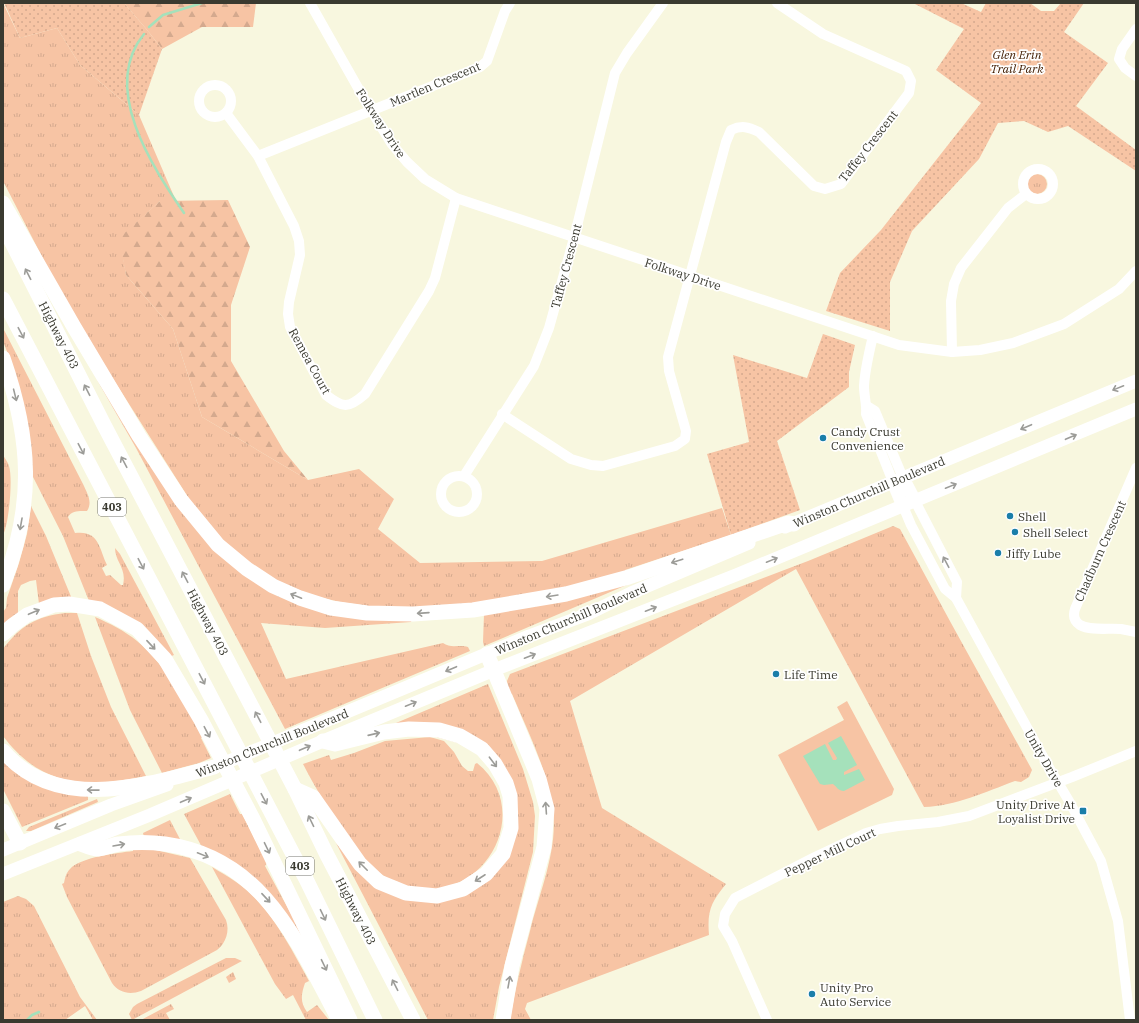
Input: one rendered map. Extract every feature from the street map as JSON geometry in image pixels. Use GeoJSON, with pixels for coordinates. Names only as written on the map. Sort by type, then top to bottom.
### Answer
{"type":"FeatureCollection","features":[{"type":"Feature","properties":{"kind":"highway"},"geometry":{"type":"LineString","coordinates":[[3,203],[139,436],[181,500],[218,545],[247,569],[273,586],[300,598],[331,608],[367,613],[413,614],[473,610],[566,594],[629,577],[788,523],[794,524]]}},
{"type":"Feature","properties":{"kind":"highway","name":"Highway 403"},"geometry":{"type":"LineString","coordinates":[[3,225],[104,425],[295,789],[326,853],[413,1020]]}},
{"type":"Feature","properties":{"kind":"highway","name":"403"},"geometry":{"type":"LineString","coordinates":[[3,299],[306,879],[375,1020]]}},
{"type":"Feature","properties":{"kind":"highway"},"geometry":{"type":"LineString","coordinates":[[3,358],[14,389],[20,416],[26,471],[23,510],[19,535],[16,549],[3,585]]}},
{"type":"Feature","properties":{"kind":"highway"},"geometry":{"type":"LineString","coordinates":[[3,634],[12,625],[27,615],[54,605],[69,604],[100,609],[137,630],[165,660],[201,720],[253,819],[350,1020]]}},
{"type":"Feature","properties":{"kind":"highway"},"geometry":{"type":"LineString","coordinates":[[487,654],[539,779],[547,809],[544,847],[512,966],[503,1020]]}},
{"type":"Feature","properties":{"kind":"highway"},"geometry":{"type":"LineString","coordinates":[[295,789],[313,797],[360,864],[380,882],[406,893],[437,896],[463,889],[486,874],[503,854],[511,828],[510,796],[506,783],[496,764],[482,749],[460,736],[438,730],[409,729],[378,733],[335,744],[323,741]]}},
{"type":"Feature","properties":{"kind":"highway"},"geometry":{"type":"LineString","coordinates":[[3,751],[27,771],[46,781],[68,788],[91,790],[134,791],[166,780],[214,767]]}},
{"type":"Feature","properties":{"kind":"highway"},"geometry":{"type":"LineString","coordinates":[[3,812],[20,843]]}},
{"type":"Feature","properties":{"kind":"highway"},"geometry":{"type":"LineString","coordinates":[[81,844],[98,849],[119,844],[157,843],[181,847],[225,865],[254,886],[279,914],[339,1020]]}},
{"type":"Feature","properties":{"kind":"main road","name":"Winston Churchill Boulevard"},"geometry":{"type":"LineString","coordinates":[[214,767],[529,636],[588,614],[631,593],[1136,381]]}},
{"type":"Feature","properties":{"kind":"main road","name":"Winston Churchill Boulevard"},"geometry":{"type":"LineString","coordinates":[[3,874],[81,844],[494,670],[736,575],[1136,409]]}},
{"type":"Feature","properties":{"kind":"main road"},"geometry":{"type":"LineString","coordinates":[[898,480],[909,504]]}},
{"type":"Feature","properties":{"kind":"main road"},"geometry":{"type":"LineString","coordinates":[[3,850],[134,791]]}},
{"type":"Feature","properties":{"kind":"street","name":"Folkway Drive"},"geometry":{"type":"LineString","coordinates":[[310,3],[371,111],[391,143],[407,162],[425,178],[456,198],[899,345],[952,352],[980,350],[1013,343],[1064,324],[1119,289],[1136,271]]}},
{"type":"Feature","properties":{"kind":"street","name":"Martlen Crescent"},"geometry":{"type":"LineString","coordinates":[[258,156],[480,67],[487,60],[505,11],[510,3]]}},
{"type":"Feature","properties":{"kind":"street","name":"Taffey Crescent"},"geometry":{"type":"LineString","coordinates":[[464,476],[502,414],[534,366],[549,328],[574,238],[615,73],[627,53],[663,3]]}},
{"type":"Feature","properties":{"kind":"street","name":"Taffey Crescent"},"geometry":{"type":"LineString","coordinates":[[691,276],[726,142],[731,130],[740,126],[749,127],[759,132],[814,186],[825,189],[841,184],[909,93],[911,81],[906,71],[823,34],[777,3]]}},
{"type":"Feature","properties":{"kind":"street"},"geometry":{"type":"LineString","coordinates":[[1136,29],[1122,49],[1119,59],[1125,68],[1136,76]]}},
{"type":"Feature","properties":{"kind":"street","name":"Remea Court"},"geometry":{"type":"LineString","coordinates":[[226,113],[258,156],[294,226],[299,241],[300,256],[289,302],[288,314],[290,327],[326,394],[334,401],[344,405],[355,403],[365,394],[429,291],[435,278],[456,198]]}},
{"type":"Feature","properties":{"kind":"street"},"geometry":{"type":"LineString","coordinates":[[952,352],[951,301],[954,284],[961,268],[1008,208],[1026,194]]}},
{"type":"Feature","properties":{"kind":"street"},"geometry":{"type":"LineString","coordinates":[[502,414],[571,459],[591,465],[603,466],[675,446],[685,439],[686,431],[669,371],[668,357],[691,276]]}},
{"type":"Feature","properties":{"kind":"street"},"geometry":{"type":"LineString","coordinates":[[873,336],[865,370],[864,388],[867,406],[875,411],[898,480]]}},
{"type":"Feature","properties":{"kind":"street","name":"Chadburn Crescent"},"geometry":{"type":"LineString","coordinates":[[1136,468],[1074,609],[1074,615],[1078,623],[1083,626],[1092,628],[1122,629],[1136,632]]}},
{"type":"Feature","properties":{"kind":"street","name":"Unity Drive"},"geometry":{"type":"LineString","coordinates":[[909,504],[911,525],[945,589],[956,598],[1101,861],[1118,920],[1130,1020]]}},
{"type":"Feature","properties":{"kind":"street","name":"Unity Drive"},"geometry":{"type":"LineString","coordinates":[[909,504],[957,582],[956,598]]}},
{"type":"Feature","properties":{"kind":"street","name":"Pepper Mill Court"},"geometry":{"type":"LineString","coordinates":[[767,1020],[732,942],[723,926],[725,914],[735,898],[866,833],[898,826],[938,822],[969,816],[1136,750]]}},
{"type":"Feature","properties":{"kind":"green space"},"geometry":{"type":"Polygon","coordinates":[[[3,3],[20,38],[57,28],[80,65],[139,115],[176,201],[160,201],[120,238],[126,275],[173,329],[202,417],[308,480],[359,469],[394,499],[378,529],[420,563],[542,561],[722,508],[731,535],[625,570],[626,573],[572,587],[479,603],[431,607],[381,608],[340,602],[314,596],[270,578],[229,547],[193,505],[110,374],[54,280],[3,181],[3,3]]]}},
{"type":"Feature","properties":{"kind":"green space"},"geometry":{"type":"Polygon","coordinates":[[[4,3],[124,3],[162,49],[139,115],[80,65],[57,28],[20,38],[4,3]]]}},
{"type":"Feature","properties":{"kind":"green space"},"geometry":{"type":"Polygon","coordinates":[[[124,3],[256,3],[253,27],[202,27],[162,49],[124,3]]]}},
{"type":"Feature","properties":{"kind":"green space","name":"Glen Erin Trail Park"},"geometry":{"type":"Polygon","coordinates":[[[913,3],[961,3],[981,12],[986,3],[1030,3],[1041,11],[1054,11],[1061,3],[1084,3],[1064,32],[1108,63],[1076,106],[1136,150],[1136,171],[1068,126],[1048,132],[1024,121],[998,123],[979,159],[912,231],[890,282],[890,331],[826,311],[840,273],[881,230],[981,103],[936,70],[964,29],[913,3]]]}},
{"type":"Feature","properties":{"kind":"green space"},"geometry":{"type":"Polygon","coordinates":[[[1037,174],[1044,177],[1047,184],[1044,191],[1037,194],[1030,191],[1027,184],[1030,177],[1037,174]]]}},
{"type":"Feature","properties":{"kind":"green space"},"geometry":{"type":"Polygon","coordinates":[[[228,200],[250,247],[231,305],[231,361],[284,451],[308,480],[202,417],[173,329],[126,275],[119,238],[160,201],[228,200]]]}},
{"type":"Feature","properties":{"kind":"green space"},"geometry":{"type":"Polygon","coordinates":[[[3,328],[88,494],[89,508],[87,511],[74,512],[68,517],[75,533],[89,534],[94,537],[100,547],[107,565],[102,568],[106,576],[110,575],[121,585],[123,585],[123,574],[115,548],[120,554],[174,655],[169,657],[89,601],[63,536],[32,475],[12,365],[3,341],[3,328]]]}},
{"type":"Feature","properties":{"kind":"green space"},"geometry":{"type":"Polygon","coordinates":[[[823,334],[855,345],[849,372],[849,387],[777,441],[800,510],[731,535],[707,454],[749,442],[733,355],[807,378],[823,334]]]}},
{"type":"Feature","properties":{"kind":"green space"},"geometry":{"type":"Polygon","coordinates":[[[97,380],[161,477],[263,586],[412,619],[411,622],[325,628],[261,623],[286,679],[443,643],[449,646],[468,647],[470,651],[285,729],[136,448],[97,380]]]}},
{"type":"Feature","properties":{"kind":"green space"},"geometry":{"type":"Polygon","coordinates":[[[3,455],[9,466],[11,480],[9,511],[3,535],[3,455]]]}},
{"type":"Feature","properties":{"kind":"green space"},"geometry":{"type":"Polygon","coordinates":[[[31,506],[46,536],[72,599],[39,604],[36,580],[30,581],[21,585],[18,591],[18,615],[3,627],[3,612],[6,608],[7,598],[27,534],[31,506]]]}},
{"type":"Feature","properties":{"kind":"green space"},"geometry":{"type":"Polygon","coordinates":[[[893,526],[900,529],[1031,768],[1032,770],[1029,777],[1021,782],[1015,781],[959,801],[924,807],[796,569],[570,701],[602,808],[726,884],[711,907],[709,935],[527,1003],[525,1009],[531,1020],[510,1020],[524,953],[547,872],[554,827],[550,796],[542,766],[512,694],[509,694],[507,681],[510,674],[808,561],[893,526]]]}},
{"type":"Feature","properties":{"kind":"green space"},"geometry":{"type":"Polygon","coordinates":[[[629,584],[484,646],[484,614],[629,584]]]}},
{"type":"Feature","properties":{"kind":"green space"},"geometry":{"type":"Polygon","coordinates":[[[65,613],[77,613],[91,656],[111,707],[146,776],[104,782],[67,780],[50,775],[34,766],[18,753],[3,736],[3,649],[23,628],[46,617],[65,613]]]}},
{"type":"Feature","properties":{"kind":"green space"},"geometry":{"type":"Polygon","coordinates":[[[95,617],[132,637],[157,661],[182,698],[203,737],[201,738],[211,758],[199,763],[162,773],[130,710],[95,617]]]}},
{"type":"Feature","properties":{"kind":"green space"},"geometry":{"type":"Polygon","coordinates":[[[488,684],[523,769],[533,802],[535,816],[533,852],[499,987],[493,1020],[428,1020],[336,843],[374,885],[461,896],[514,830],[491,752],[397,726],[396,723],[488,684]]]}},
{"type":"Feature","properties":{"kind":"green space"},"geometry":{"type":"Polygon","coordinates":[[[847,701],[894,789],[892,795],[818,831],[778,755],[844,720],[837,707],[847,701]]]}},
{"type":"Feature","properties":{"kind":"green space"},"geometry":{"type":"Polygon","coordinates":[[[430,737],[444,741],[454,752],[462,766],[468,771],[473,771],[475,764],[477,763],[492,780],[500,798],[502,818],[499,838],[490,856],[476,871],[459,883],[438,889],[420,890],[410,888],[387,878],[367,862],[333,815],[303,764],[329,755],[331,760],[385,741],[430,737]]]}},
{"type":"Feature","properties":{"kind":"green space"},"geometry":{"type":"Polygon","coordinates":[[[3,758],[88,795],[88,800],[22,827],[3,789],[3,758]]]}},
{"type":"Feature","properties":{"kind":"green space"},"geometry":{"type":"Polygon","coordinates":[[[230,794],[267,863],[265,866],[309,947],[292,922],[203,849],[184,814],[230,794]]]}},
{"type":"Feature","properties":{"kind":"green space"},"geometry":{"type":"Polygon","coordinates":[[[97,799],[98,802],[31,831],[26,831],[29,827],[97,799]]]}},
{"type":"Feature","properties":{"kind":"green space"},"geometry":{"type":"Polygon","coordinates":[[[170,820],[182,843],[144,837],[143,833],[170,820]]]}},
{"type":"Feature","properties":{"kind":"green space"},"geometry":{"type":"Polygon","coordinates":[[[133,847],[147,848],[190,858],[226,920],[228,928],[223,944],[217,950],[141,991],[129,993],[121,991],[112,983],[67,897],[62,884],[64,883],[69,871],[82,861],[100,856],[133,851],[133,847]]]}},
{"type":"Feature","properties":{"kind":"green space"},"geometry":{"type":"Polygon","coordinates":[[[212,867],[245,889],[255,898],[271,917],[285,938],[309,981],[305,983],[302,995],[302,1002],[307,1012],[317,1005],[329,1020],[306,1020],[293,995],[286,999],[275,984],[212,867]]]}},
{"type":"Feature","properties":{"kind":"green space"},"geometry":{"type":"Polygon","coordinates":[[[18,896],[26,899],[34,906],[80,997],[97,1020],[93,1020],[85,1006],[65,1020],[3,1020],[3,902],[18,896]]]}},
{"type":"Feature","properties":{"kind":"green space"},"geometry":{"type":"Polygon","coordinates":[[[226,958],[235,958],[242,961],[132,1020],[129,1014],[133,1007],[137,1004],[226,958]]]}},
{"type":"Feature","properties":{"kind":"green space"},"geometry":{"type":"Polygon","coordinates":[[[233,972],[236,979],[229,983],[226,977],[233,972]]]}},
{"type":"Feature","properties":{"kind":"green space"},"geometry":{"type":"Polygon","coordinates":[[[171,1004],[174,1009],[166,1013],[170,1020],[141,1020],[171,1004]]]}},
{"type":"Feature","properties":{"kind":"shaded area"},"geometry":{"type":"Polygon","coordinates":[[[841,736],[857,765],[844,772],[844,775],[859,769],[865,780],[844,791],[839,790],[833,784],[820,784],[803,756],[825,744],[833,760],[836,760],[837,758],[828,743],[841,736]]]}},
{"type":"Feature","properties":{"kind":"waterway"},"geometry":{"type":"LineString","coordinates":[[149,27],[163,15],[202,3]]}},
{"type":"Feature","properties":{"kind":"waterway"},"geometry":{"type":"LineString","coordinates":[[144,34],[132,55],[127,78],[129,102],[136,126],[146,150],[158,173],[184,213]]}},
{"type":"Feature","properties":{"kind":"waterway"},"geometry":{"type":"LineString","coordinates":[[27,1020],[32,1015],[39,1012]]}},
{"type":"Feature","properties":{"kind":"place","name":"Candy Crust Convenience"},"geometry":{"type":"Point","coordinates":[823,438]}},
{"type":"Feature","properties":{"kind":"place","name":"Shell"},"geometry":{"type":"Point","coordinates":[1010,516]}},
{"type":"Feature","properties":{"kind":"place","name":"Shell Select"},"geometry":{"type":"Point","coordinates":[1015,532]}},
{"type":"Feature","properties":{"kind":"place","name":"Jiffy Lube"},"geometry":{"type":"Point","coordinates":[998,553]}},
{"type":"Feature","properties":{"kind":"place","name":"Life Time"},"geometry":{"type":"Point","coordinates":[776,674]}},
{"type":"Feature","properties":{"kind":"place","name":"Unity Drive At Loyalist Drive"},"geometry":{"type":"Point","coordinates":[1083,811]}},
{"type":"Feature","properties":{"kind":"place","name":"Unity Pro Auto Service"},"geometry":{"type":"Point","coordinates":[812,994]}}]}
